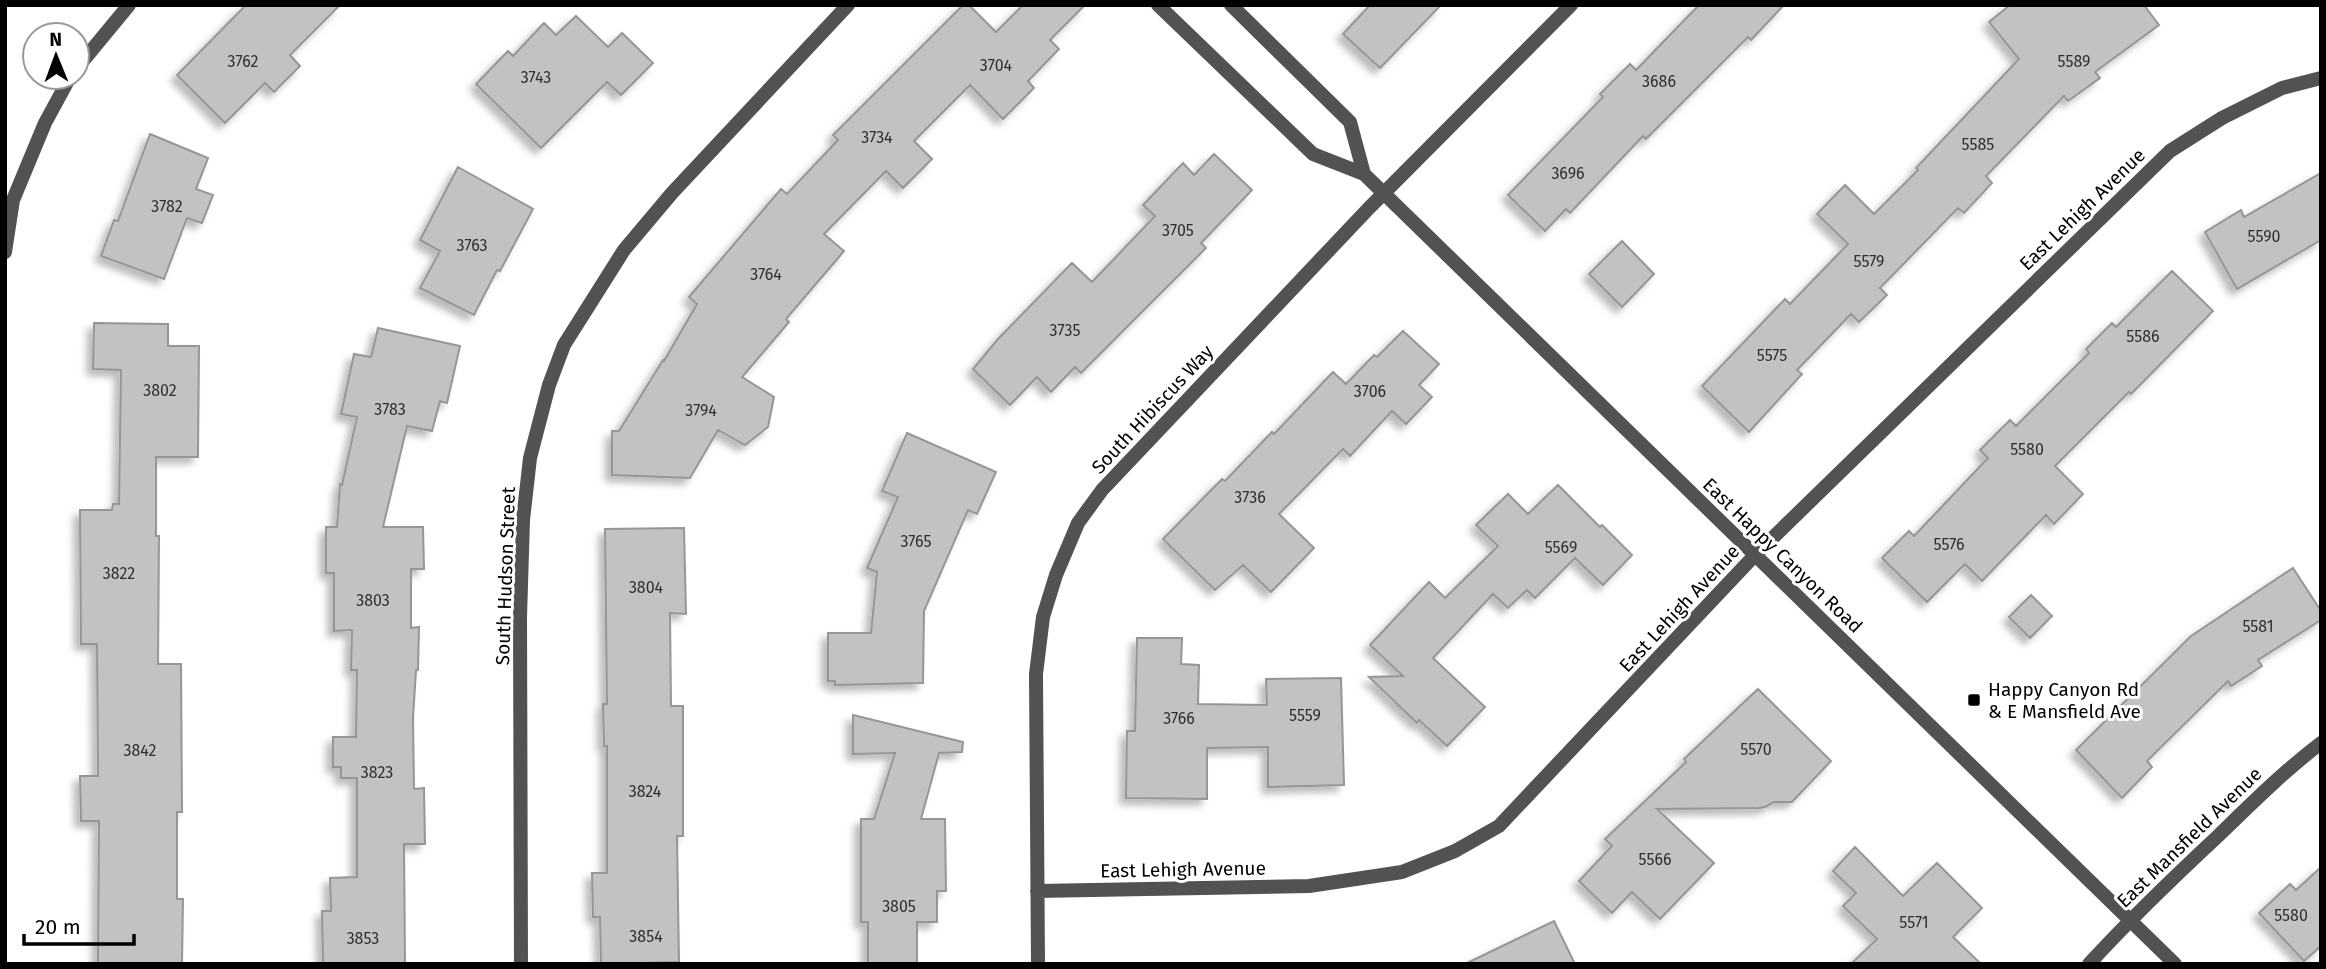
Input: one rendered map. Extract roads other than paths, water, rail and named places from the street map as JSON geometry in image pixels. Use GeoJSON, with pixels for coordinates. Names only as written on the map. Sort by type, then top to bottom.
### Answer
{"type":"FeatureCollection","features":[{"type":"Feature","properties":{"kind":"street"},"geometry":{"type":"LineString","coordinates":[[91,51],[129,5]]}},
{"type":"Feature","properties":{"kind":"street","name":"South Hudson Street"},"geometry":{"type":"LineString","coordinates":[[521,964],[520,617],[523,520],[530,458],[549,385],[564,345],[624,250],[672,193],[848,5]]}},
{"type":"Feature","properties":{"kind":"street","name":"East Happy Canyon Road"},"geometry":{"type":"LineString","coordinates":[[1158,5],[1313,155],[1364,174],[2175,964]]}},
{"type":"Feature","properties":{"kind":"street"},"geometry":{"type":"LineString","coordinates":[[1231,5],[1350,122],[1364,174]]}},
{"type":"Feature","properties":{"kind":"street","name":"South Hibiscus Way"},"geometry":{"type":"LineString","coordinates":[[1038,964],[1036,674],[1043,617],[1056,575],[1078,523],[1102,490],[1384,193],[1571,5]]}},
{"type":"Feature","properties":{"kind":"street","name":"East Lehigh Avenue"},"geometry":{"type":"LineString","coordinates":[[1037,891],[1310,886],[1402,872],[1455,851],[1499,826],[1755,555],[2170,150],[2222,118],[2283,88],[2321,78]]}},
{"type":"Feature","properties":{"kind":"street"},"geometry":{"type":"LineString","coordinates":[[5,252],[13,200],[45,123],[62,91]]}},
{"type":"Feature","properties":{"kind":"street","name":"East Mansfield Avenue"},"geometry":{"type":"LineString","coordinates":[[2089,964],[2129,920],[2260,795],[2321,743]]}},
{"type":"Feature","properties":{"kind":"place","name":"Happy Canyon Rd & E Mansfield Ave"},"geometry":{"type":"Point","coordinates":[1974,700]}}]}
